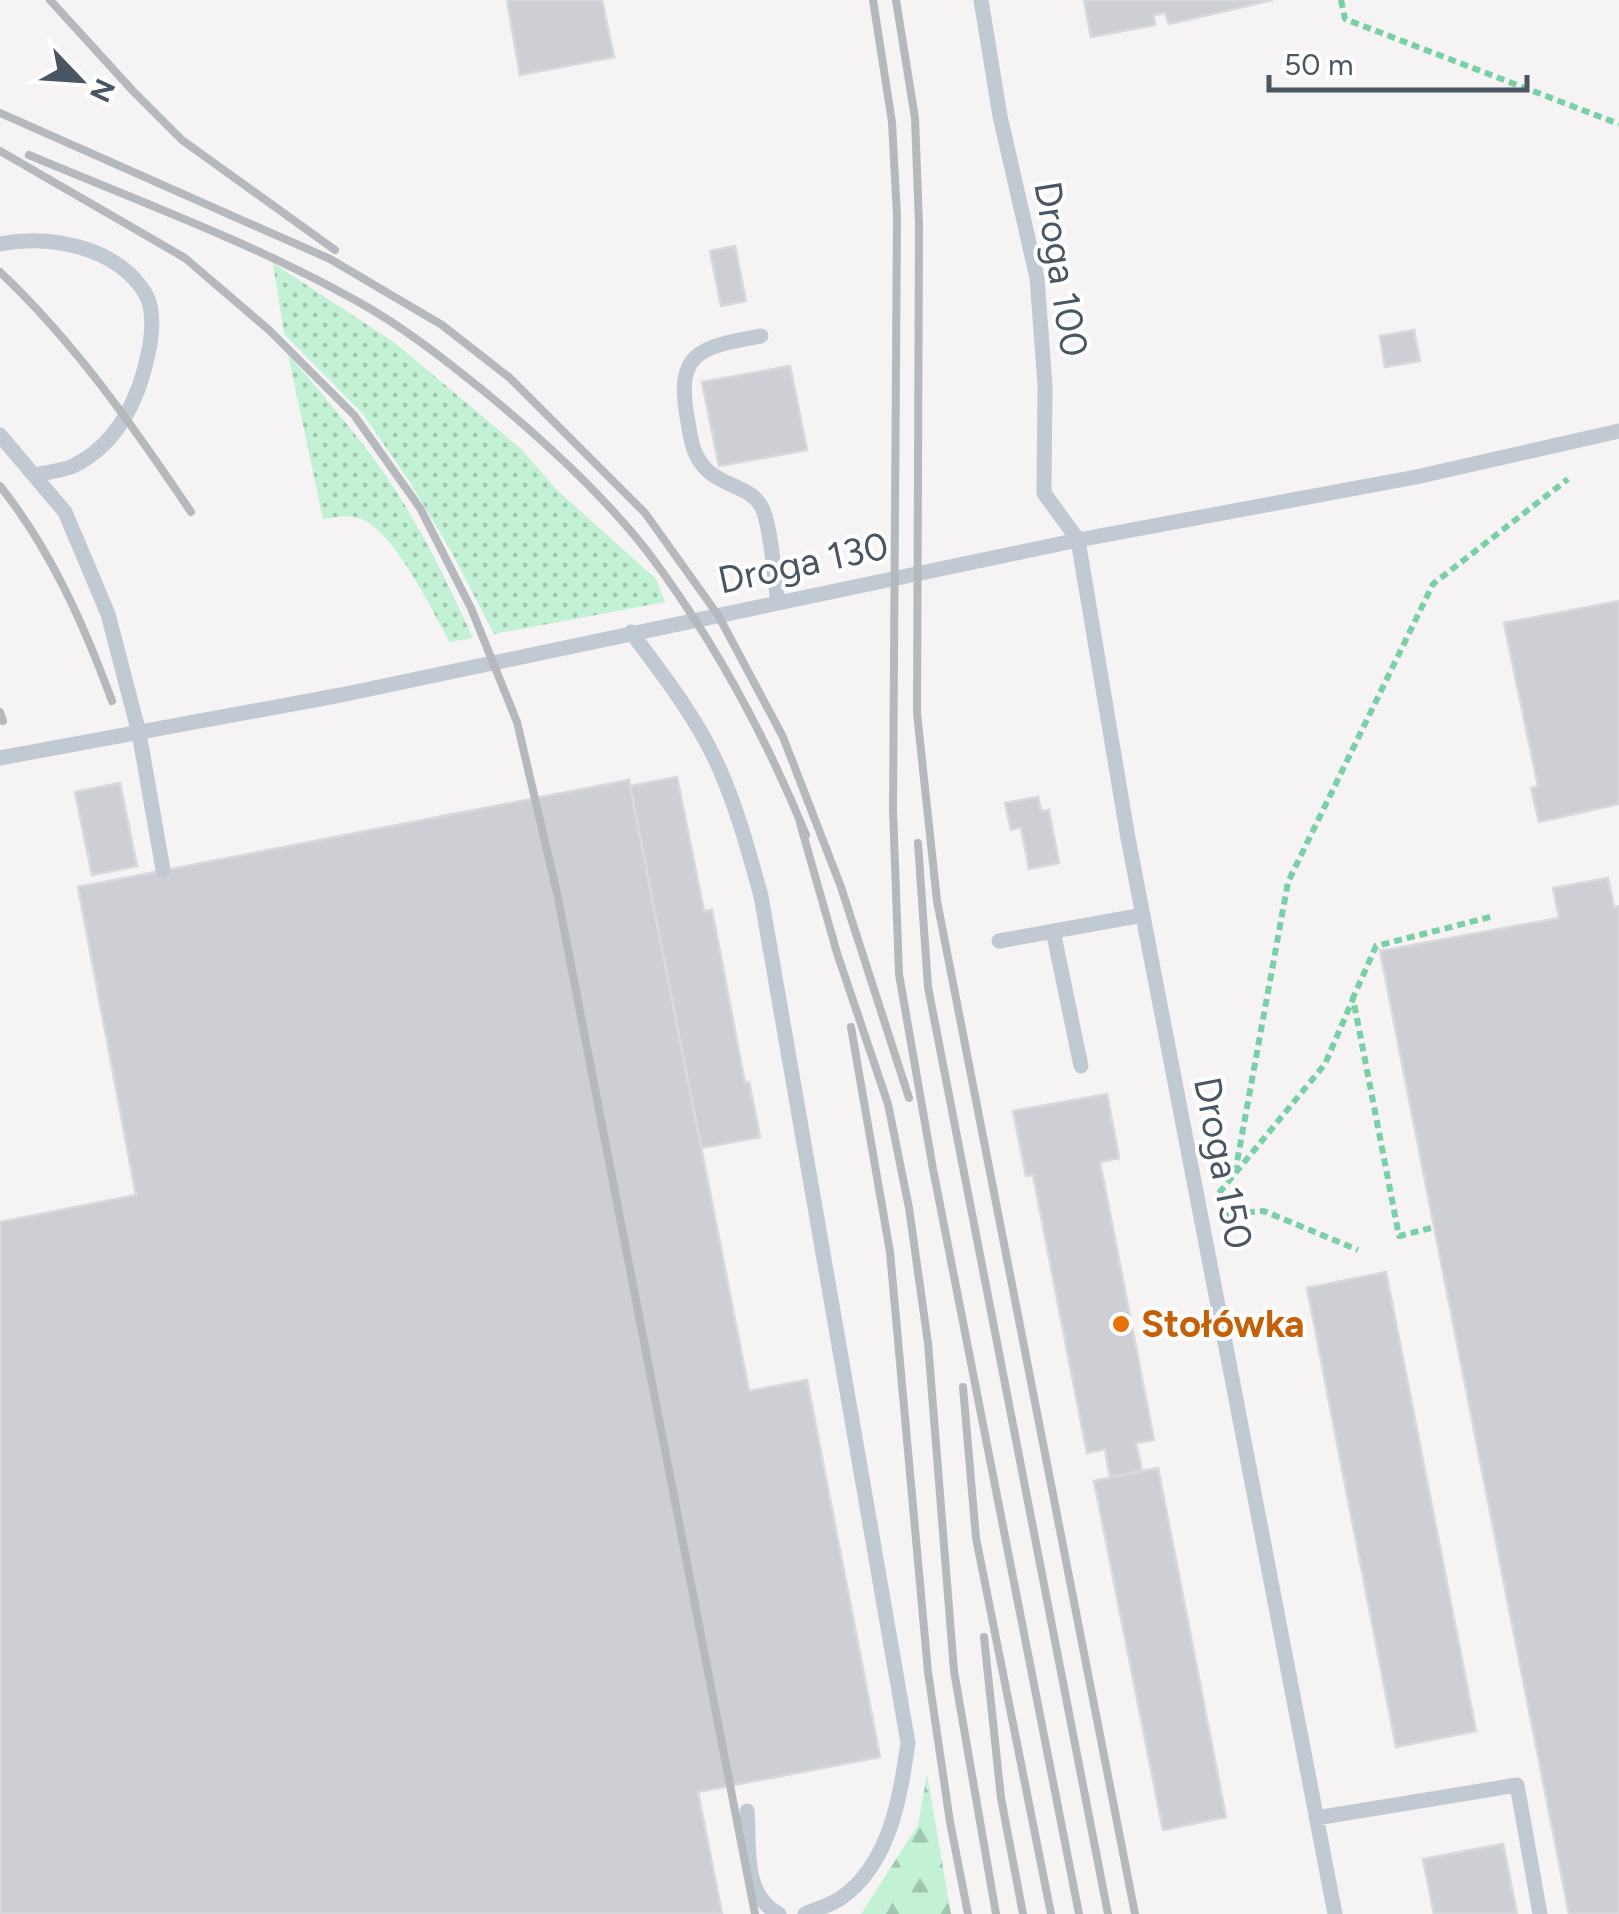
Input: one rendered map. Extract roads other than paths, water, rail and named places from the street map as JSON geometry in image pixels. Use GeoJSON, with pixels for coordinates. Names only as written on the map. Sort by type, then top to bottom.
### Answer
{"type":"FeatureCollection","features":[{"type":"Feature","properties":{"kind":"lane","name":"Droga 100"},"geometry":{"type":"LineString","coordinates":[[980,0],[1000,116],[1037,278],[1045,385],[1044,494],[1078,540]]}},
{"type":"Feature","properties":{"kind":"lane"},"geometry":{"type":"LineString","coordinates":[[0,244],[48,241],[88,250],[123,266],[148,296],[152,335],[144,377],[127,417],[101,446],[72,466],[35,475]]}},
{"type":"Feature","properties":{"kind":"lane"},"geometry":{"type":"LineString","coordinates":[[761,336],[710,345],[698,353],[688,364],[683,396],[693,452],[708,471],[728,485],[751,493],[763,509],[778,602]]}},
{"type":"Feature","properties":{"kind":"lane","name":"Droga 130"},"geometry":{"type":"LineString","coordinates":[[0,758],[341,695],[1078,540],[1416,477],[1619,430]]}},
{"type":"Feature","properties":{"kind":"lane"},"geometry":{"type":"LineString","coordinates":[[0,435],[65,512],[108,614],[139,732],[163,870]]}},
{"type":"Feature","properties":{"kind":"lane","name":"Droga 150"},"geometry":{"type":"LineString","coordinates":[[1078,540],[1142,915],[1335,1914]]}},
{"type":"Feature","properties":{"kind":"lane"},"geometry":{"type":"LineString","coordinates":[[631,632],[682,701],[719,766],[742,826],[761,896],[908,1743],[899,1801],[876,1861],[842,1898],[805,1914]]}},
{"type":"Feature","properties":{"kind":"lane"},"geometry":{"type":"LineString","coordinates":[[999,940],[1142,915]]}},
{"type":"Feature","properties":{"kind":"lane"},"geometry":{"type":"LineString","coordinates":[[1054,931],[1081,1066]]}},
{"type":"Feature","properties":{"kind":"lane"},"geometry":{"type":"LineString","coordinates":[[1316,1818],[1516,1785],[1540,1914]]}},
{"type":"Feature","properties":{"kind":"lane"},"geometry":{"type":"LineString","coordinates":[[746,1811],[753,1888],[759,1899],[779,1914]]}},
{"type":"Feature","properties":{"kind":"railway"},"geometry":{"type":"LineString","coordinates":[[50,0],[182,140],[335,250]]}},
{"type":"Feature","properties":{"kind":"railway"},"geometry":{"type":"LineString","coordinates":[[873,0],[892,122],[897,216],[893,810],[899,974],[933,1169],[1079,1914]]}},
{"type":"Feature","properties":{"kind":"railway"},"geometry":{"type":"LineString","coordinates":[[896,0],[915,118],[919,224],[917,713],[937,901],[1135,1914]]}},
{"type":"Feature","properties":{"kind":"railway"},"geometry":{"type":"LineString","coordinates":[[0,113],[330,259],[442,325],[510,378],[645,513],[718,615],[783,737],[841,887],[909,1098]]}},
{"type":"Feature","properties":{"kind":"railway"},"geometry":{"type":"LineString","coordinates":[[0,151],[185,258],[269,330],[354,415],[420,508],[471,608],[517,722],[557,893],[755,1914]]}},
{"type":"Feature","properties":{"kind":"railway"},"geometry":{"type":"LineString","coordinates":[[29,155],[235,241],[355,300],[422,343],[528,428],[610,508],[671,584],[736,688],[806,835]]}},
{"type":"Feature","properties":{"kind":"railway"},"geometry":{"type":"LineString","coordinates":[[0,272],[78,356],[191,512]]}},
{"type":"Feature","properties":{"kind":"railway"},"geometry":{"type":"LineString","coordinates":[[0,486],[65,589],[112,701]]}},
{"type":"Feature","properties":{"kind":"railway"},"geometry":{"type":"LineString","coordinates":[[0,712],[3,721]]}},
{"type":"Feature","properties":{"kind":"railway"},"geometry":{"type":"LineString","coordinates":[[800,823],[837,953],[888,1104],[909,1208],[928,1343],[954,1671],[996,1914]]}},
{"type":"Feature","properties":{"kind":"railway"},"geometry":{"type":"LineString","coordinates":[[918,843],[928,987],[1108,1914]]}},
{"type":"Feature","properties":{"kind":"railway"},"geometry":{"type":"LineString","coordinates":[[851,1027],[890,1252],[928,1672],[968,1914]]}},
{"type":"Feature","properties":{"kind":"railway"},"geometry":{"type":"LineString","coordinates":[[963,1387],[976,1538],[1051,1914]]}},
{"type":"Feature","properties":{"kind":"railway"},"geometry":{"type":"LineString","coordinates":[[984,1637],[1001,1798],[1023,1914]]}},
{"type":"Feature","properties":{"kind":"place","name":"Stołówka"},"geometry":{"type":"Point","coordinates":[1121,1324]}}]}
